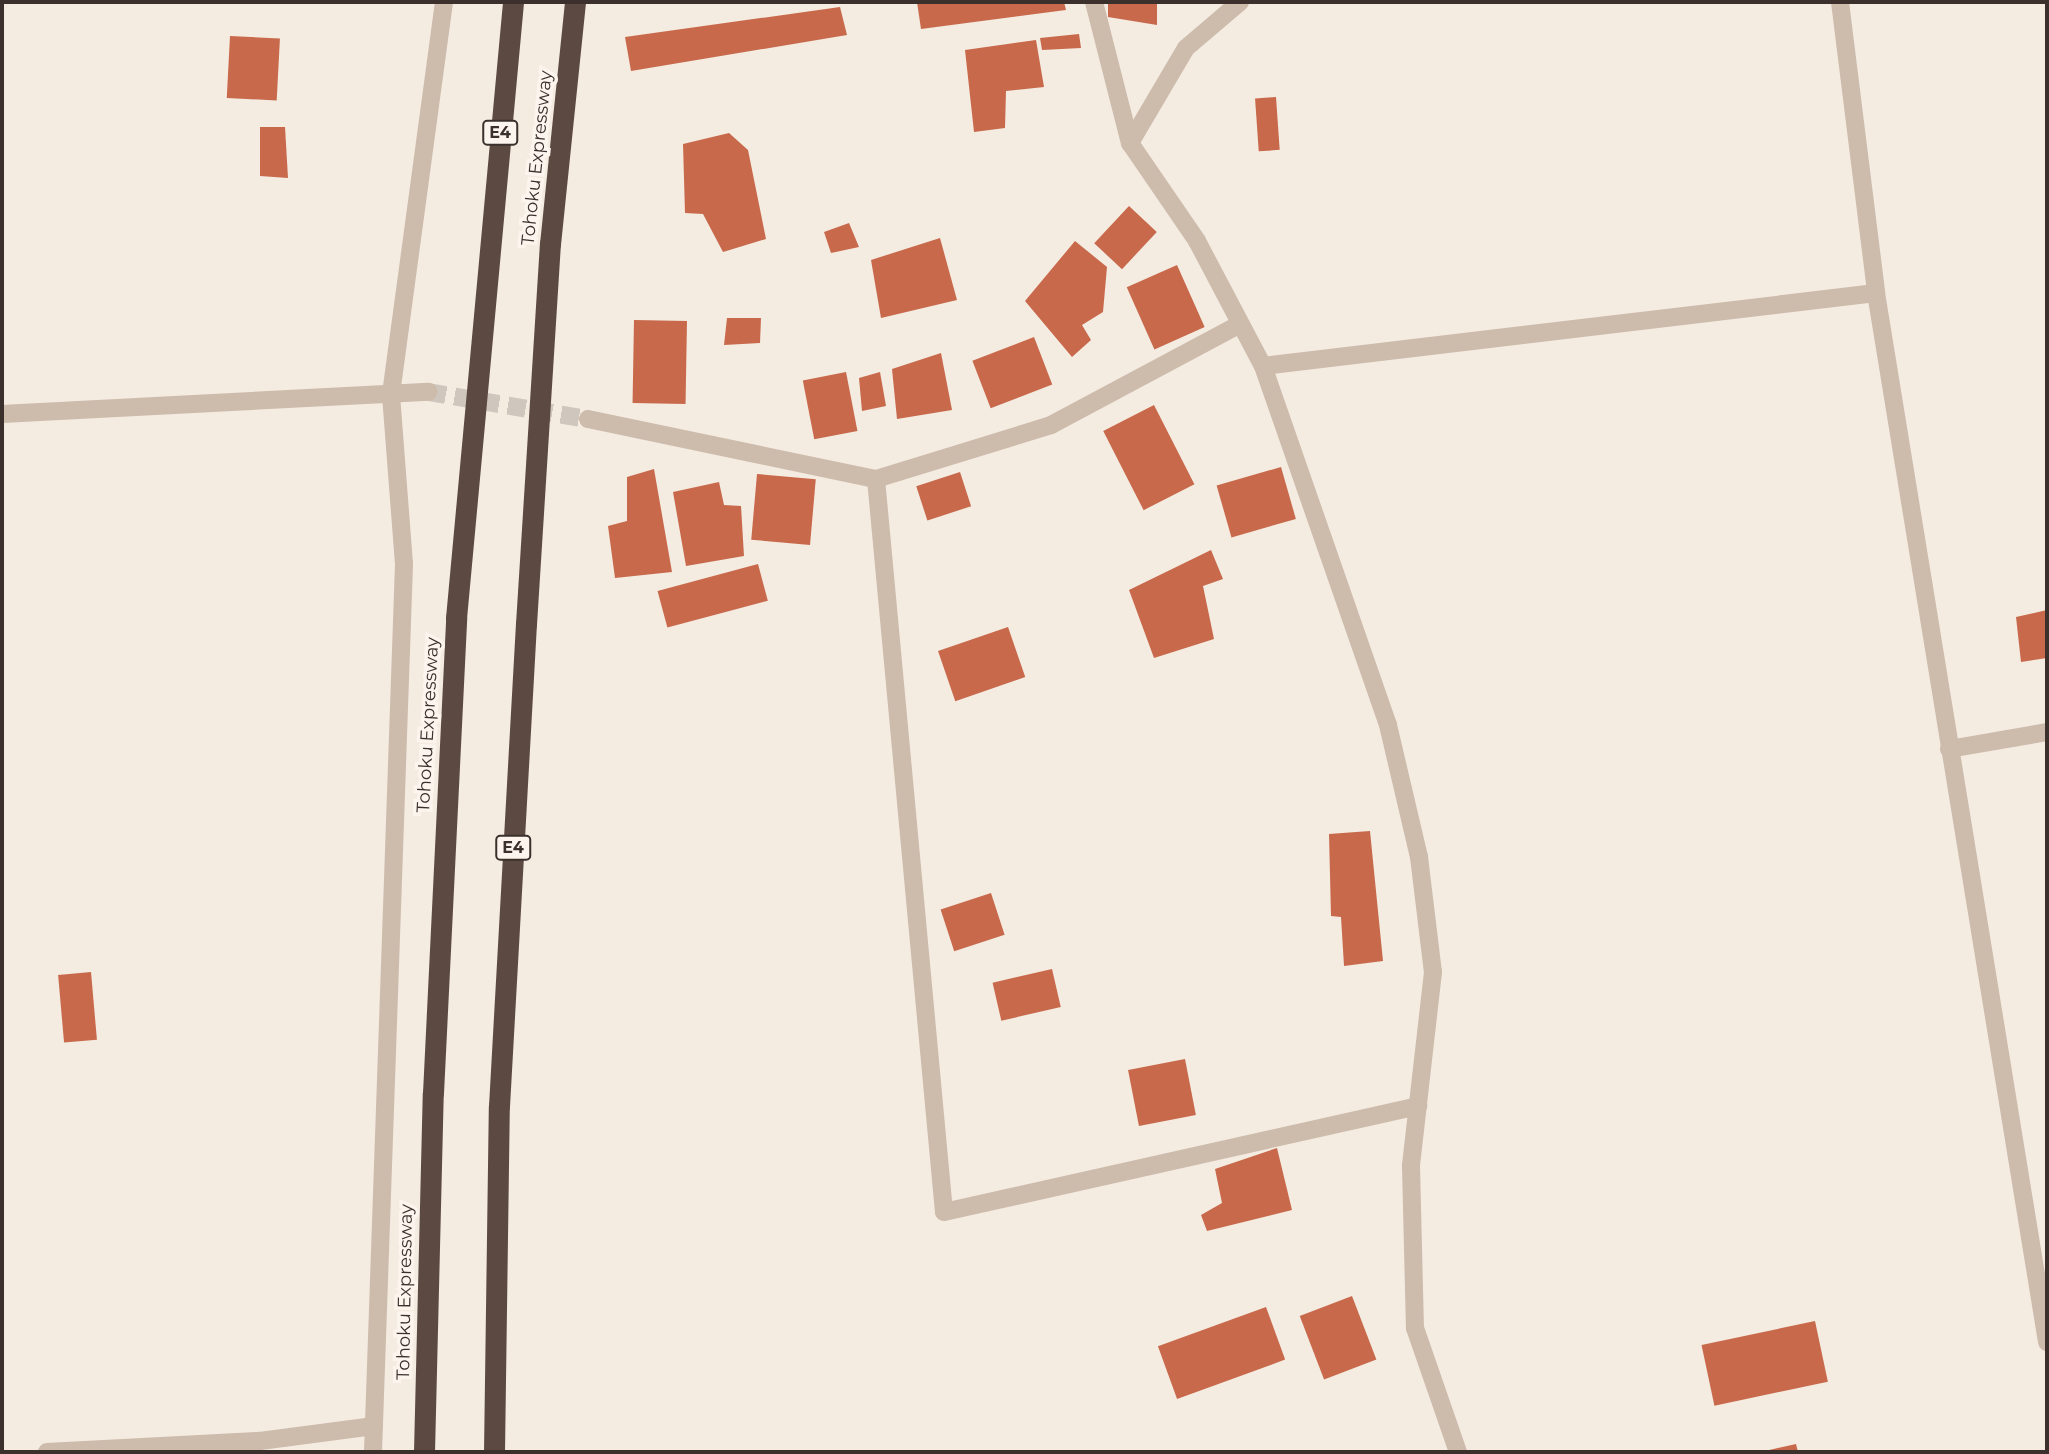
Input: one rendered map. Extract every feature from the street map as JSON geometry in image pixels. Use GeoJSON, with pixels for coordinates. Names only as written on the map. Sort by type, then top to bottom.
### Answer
{"type":"FeatureCollection","features":[{"type":"Feature","properties":{"kind":"highway","name":"Tohoku Expressway"},"geometry":{"type":"LineString","coordinates":[[424,1452],[433,1093],[456,618],[513,2]]}},
{"type":"Feature","properties":{"kind":"highway","name":"Tohoku Expressway"},"geometry":{"type":"LineString","coordinates":[[494,1452],[499,1105],[551,244],[575,2]]}},
{"type":"Feature","properties":{"kind":"street"},"geometry":{"type":"LineString","coordinates":[[373,1452],[404,564],[391,394],[444,2]]}},
{"type":"Feature","properties":{"kind":"street"},"geometry":{"type":"LineString","coordinates":[[1094,2],[1130,143],[1197,241],[1263,366],[1388,725],[1419,857],[1433,972],[1411,1166],[1415,1328],[1458,1452]]}},
{"type":"Feature","properties":{"kind":"street"},"geometry":{"type":"LineString","coordinates":[[1130,143],[1186,48],[1241,2]]}},
{"type":"Feature","properties":{"kind":"street"},"geometry":{"type":"LineString","coordinates":[[1840,2],[1876,293],[2047,1342]]}},
{"type":"Feature","properties":{"kind":"street"},"geometry":{"type":"LineString","coordinates":[[1263,366],[1876,293]]}},
{"type":"Feature","properties":{"kind":"street"},"geometry":{"type":"LineString","coordinates":[[588,419],[876,479],[1051,425],[1240,324]]}},
{"type":"Feature","properties":{"kind":"street"},"geometry":{"type":"LineString","coordinates":[[2,414],[428,392]]}},
{"type":"Feature","properties":{"kind":"street"},"geometry":{"type":"LineString","coordinates":[[876,479],[944,1212],[1418,1106]]}},
{"type":"Feature","properties":{"kind":"street"},"geometry":{"type":"LineString","coordinates":[[1949,749],[2047,732]]}},
{"type":"Feature","properties":{"kind":"street"},"geometry":{"type":"LineString","coordinates":[[47,1452],[260,1441],[374,1426]]}},
{"type":"Feature","properties":{"kind":"building"},"geometry":{"type":"Polygon","coordinates":[[[917,2],[1064,2],[1066,10],[921,29],[917,2]]]}},
{"type":"Feature","properties":{"kind":"building"},"geometry":{"type":"Polygon","coordinates":[[[1108,2],[1157,2],[1157,25],[1108,17],[1108,2]]]}},
{"type":"Feature","properties":{"kind":"building"},"geometry":{"type":"Polygon","coordinates":[[[840,7],[847,35],[631,71],[625,37],[840,7]]]}},
{"type":"Feature","properties":{"kind":"building"},"geometry":{"type":"Polygon","coordinates":[[[1079,34],[1081,48],[1042,50],[1040,38],[1079,34]]]}},
{"type":"Feature","properties":{"kind":"building"},"geometry":{"type":"Polygon","coordinates":[[[230,36],[280,39],[277,101],[227,98],[230,36]]]}},
{"type":"Feature","properties":{"kind":"building"},"geometry":{"type":"Polygon","coordinates":[[[1036,40],[1044,87],[1006,91],[1005,128],[974,132],[965,50],[1036,40]]]}},
{"type":"Feature","properties":{"kind":"building"},"geometry":{"type":"Polygon","coordinates":[[[1276,97],[1280,150],[1259,151],[1255,98],[1276,97]]]}},
{"type":"Feature","properties":{"kind":"building"},"geometry":{"type":"Polygon","coordinates":[[[260,127],[285,127],[288,178],[260,176],[260,127]]]}},
{"type":"Feature","properties":{"kind":"building"},"geometry":{"type":"Polygon","coordinates":[[[729,133],[748,150],[766,239],[723,252],[703,214],[685,213],[683,144],[729,133]]]}},
{"type":"Feature","properties":{"kind":"building"},"geometry":{"type":"Polygon","coordinates":[[[1129,206],[1157,232],[1122,269],[1094,243],[1129,206]]]}},
{"type":"Feature","properties":{"kind":"building"},"geometry":{"type":"Polygon","coordinates":[[[849,223],[859,247],[831,253],[824,232],[849,223]]]}},
{"type":"Feature","properties":{"kind":"building"},"geometry":{"type":"Polygon","coordinates":[[[940,238],[957,300],[881,318],[871,260],[940,238]]]}},
{"type":"Feature","properties":{"kind":"building"},"geometry":{"type":"Polygon","coordinates":[[[1075,241],[1107,267],[1103,312],[1082,325],[1091,340],[1072,357],[1025,301],[1075,241]]]}},
{"type":"Feature","properties":{"kind":"building"},"geometry":{"type":"Polygon","coordinates":[[[1177,265],[1205,327],[1154,349],[1127,287],[1177,265]]]}},
{"type":"Feature","properties":{"kind":"building"},"geometry":{"type":"Polygon","coordinates":[[[727,318],[761,318],[760,343],[724,345],[727,318]]]}},
{"type":"Feature","properties":{"kind":"building"},"geometry":{"type":"Polygon","coordinates":[[[634,320],[687,321],[686,404],[633,403],[634,320]]]}},
{"type":"Feature","properties":{"kind":"building"},"geometry":{"type":"Polygon","coordinates":[[[1034,337],[1052,385],[991,408],[972,361],[1034,337]]]}},
{"type":"Feature","properties":{"kind":"building"},"geometry":{"type":"Polygon","coordinates":[[[941,353],[952,410],[897,419],[892,369],[941,353]]]}},
{"type":"Feature","properties":{"kind":"building"},"geometry":{"type":"Polygon","coordinates":[[[846,372],[857,431],[814,439],[803,380],[846,372]]]}},
{"type":"Feature","properties":{"kind":"building"},"geometry":{"type":"Polygon","coordinates":[[[880,372],[886,406],[862,411],[859,378],[880,372]]]}},
{"type":"Feature","properties":{"kind":"building"},"geometry":{"type":"Polygon","coordinates":[[[1154,405],[1194,484],[1144,510],[1103,431],[1154,405]]]}},
{"type":"Feature","properties":{"kind":"building"},"geometry":{"type":"Polygon","coordinates":[[[1281,467],[1296,519],[1231,537],[1217,485],[1281,467]]]}},
{"type":"Feature","properties":{"kind":"building"},"geometry":{"type":"Polygon","coordinates":[[[654,469],[672,572],[615,578],[608,526],[627,521],[627,477],[654,469]]]}},
{"type":"Feature","properties":{"kind":"building"},"geometry":{"type":"Polygon","coordinates":[[[960,472],[971,506],[927,520],[916,486],[960,472]]]}},
{"type":"Feature","properties":{"kind":"building"},"geometry":{"type":"Polygon","coordinates":[[[757,474],[816,479],[810,545],[751,540],[757,474]]]}},
{"type":"Feature","properties":{"kind":"building"},"geometry":{"type":"Polygon","coordinates":[[[719,482],[724,505],[741,506],[744,556],[686,566],[673,492],[719,482]]]}},
{"type":"Feature","properties":{"kind":"building"},"geometry":{"type":"Polygon","coordinates":[[[1211,550],[1223,579],[1203,586],[1214,639],[1154,658],[1129,590],[1211,550]]]}},
{"type":"Feature","properties":{"kind":"building"},"geometry":{"type":"Polygon","coordinates":[[[758,564],[768,601],[667,628],[658,591],[758,564]]]}},
{"type":"Feature","properties":{"kind":"building"},"geometry":{"type":"Polygon","coordinates":[[[2047,610],[2047,658],[2021,662],[2016,617],[2047,610]]]}},
{"type":"Feature","properties":{"kind":"building"},"geometry":{"type":"Polygon","coordinates":[[[1008,627],[1025,677],[955,701],[938,651],[1008,627]]]}},
{"type":"Feature","properties":{"kind":"building"},"geometry":{"type":"Polygon","coordinates":[[[1370,831],[1383,961],[1344,966],[1341,917],[1331,916],[1329,834],[1370,831]]]}},
{"type":"Feature","properties":{"kind":"building"},"geometry":{"type":"Polygon","coordinates":[[[991,893],[1005,935],[954,951],[941,909],[991,893]]]}},
{"type":"Feature","properties":{"kind":"building"},"geometry":{"type":"Polygon","coordinates":[[[1052,969],[1061,1007],[1001,1021],[993,983],[1052,969]]]}},
{"type":"Feature","properties":{"kind":"building"},"geometry":{"type":"Polygon","coordinates":[[[91,972],[97,1040],[64,1043],[58,975],[91,972]]]}},
{"type":"Feature","properties":{"kind":"building"},"geometry":{"type":"Polygon","coordinates":[[[1185,1059],[1196,1115],[1139,1126],[1128,1070],[1185,1059]]]}},
{"type":"Feature","properties":{"kind":"building"},"geometry":{"type":"Polygon","coordinates":[[[1277,1148],[1292,1210],[1207,1231],[1201,1215],[1222,1203],[1215,1169],[1277,1148]]]}},
{"type":"Feature","properties":{"kind":"building"},"geometry":{"type":"Polygon","coordinates":[[[1352,1296],[1376,1359],[1324,1380],[1300,1316],[1352,1296]]]}},
{"type":"Feature","properties":{"kind":"building"},"geometry":{"type":"Polygon","coordinates":[[[1266,1307],[1285,1360],[1177,1399],[1158,1346],[1266,1307]]]}},
{"type":"Feature","properties":{"kind":"building"},"geometry":{"type":"Polygon","coordinates":[[[1815,1321],[1828,1382],[1714,1406],[1702,1345],[1815,1321]]]}},
{"type":"Feature","properties":{"kind":"building"},"geometry":{"type":"Polygon","coordinates":[[[1796,1444],[1798,1452],[1765,1452],[1765,1451],[1796,1444]]]}},
{"type":"Feature","properties":{"kind":"tunnel"},"geometry":{"type":"LineString","coordinates":[[428,392],[588,419]]}}]}
